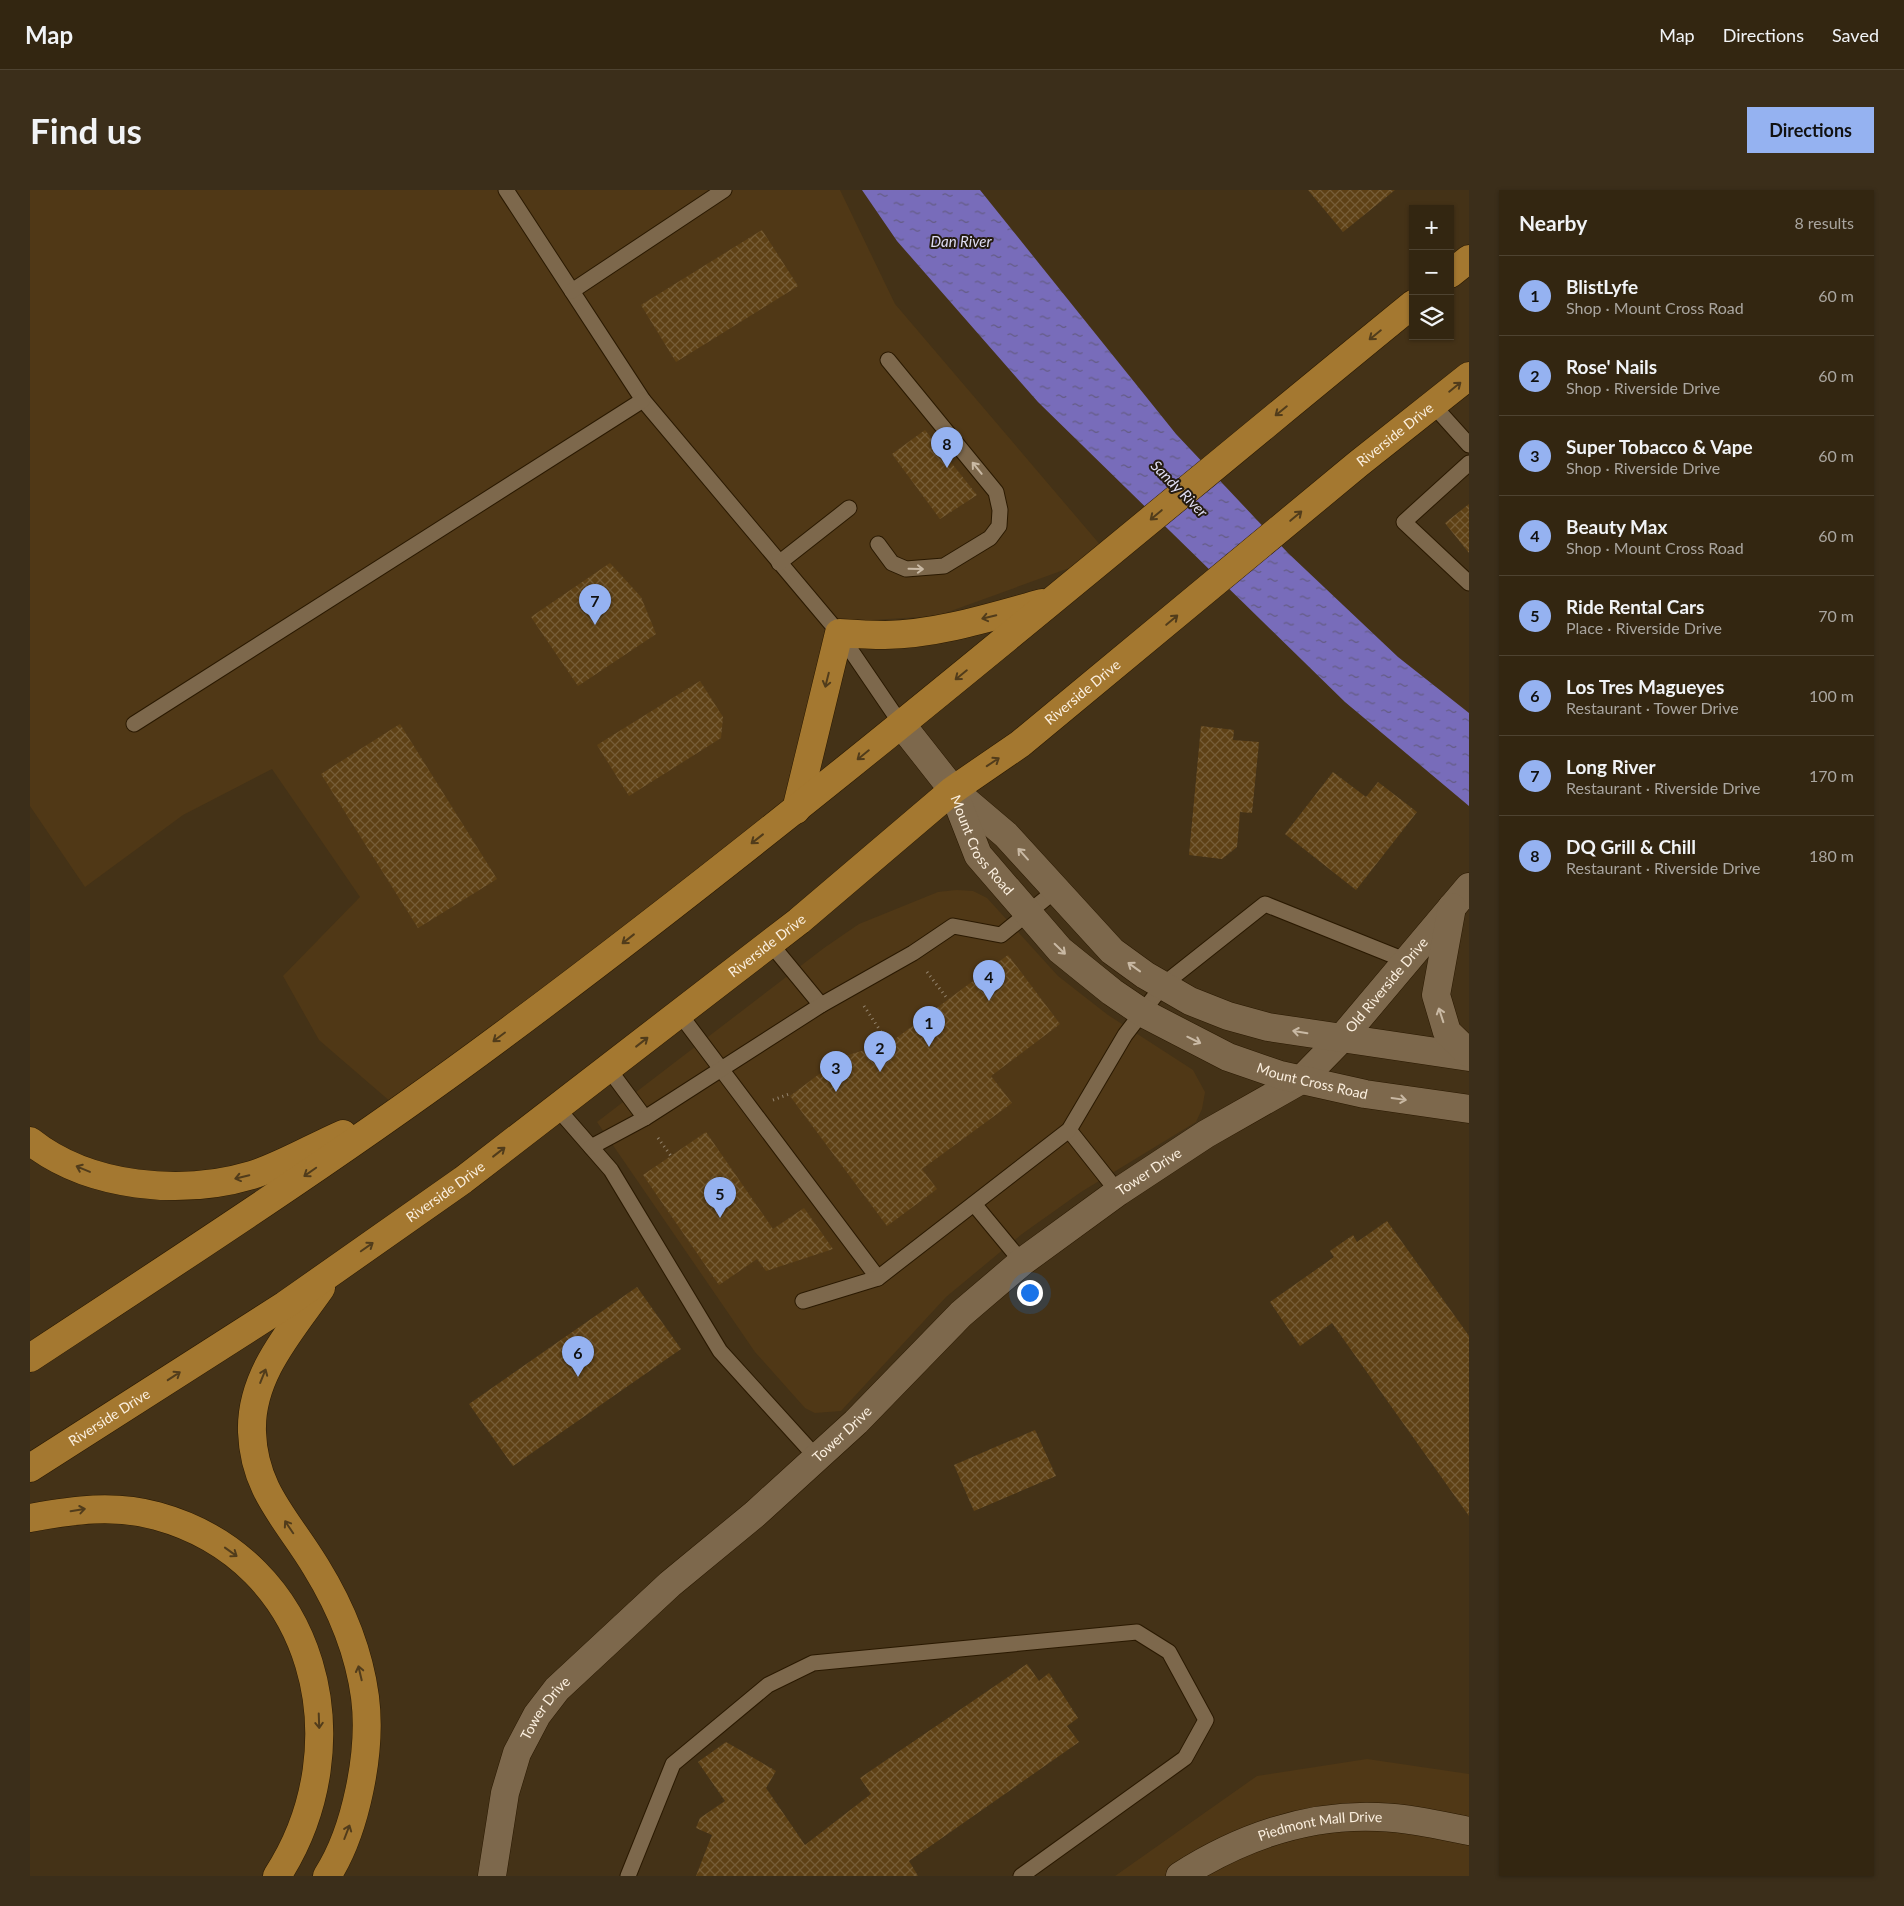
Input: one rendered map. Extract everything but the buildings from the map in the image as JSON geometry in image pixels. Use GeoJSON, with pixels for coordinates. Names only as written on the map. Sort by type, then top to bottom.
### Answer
{"type":"FeatureCollection","features":[{"type":"Feature","properties":{"kind":"main road"},"geometry":{"type":"LineString","coordinates":[[1454,271],[1469,259]]}},
{"type":"Feature","properties":{"kind":"main road"},"geometry":{"type":"LineString","coordinates":[[30,1358],[271,1200],[499,1038],[796,810],[1409,307]]}},
{"type":"Feature","properties":{"kind":"main road","name":"Riverside Drive"},"geometry":{"type":"LineString","coordinates":[[30,1468],[285,1305],[463,1180],[770,943],[953,790],[1020,744],[1134,652],[1375,451],[1469,376]]}},
{"type":"Feature","properties":{"kind":"main road"},"geometry":{"type":"LineString","coordinates":[[796,810],[839,633],[885,635],[919,631],[986,618],[1053,600]]}},
{"type":"Feature","properties":{"kind":"main road"},"geometry":{"type":"LineString","coordinates":[[30,1142],[94,1174],[144,1185],[178,1187],[220,1182],[254,1174],[399,1109]]}},
{"type":"Feature","properties":{"kind":"main road"},"geometry":{"type":"LineString","coordinates":[[327,1876],[336,1861],[354,1816],[365,1758],[365,1699],[359,1668],[341,1616],[316,1567],[267,1494],[256,1464],[252,1431],[257,1392],[269,1362],[332,1272]]}},
{"type":"Feature","properties":{"kind":"main road"},"geometry":{"type":"LineString","coordinates":[[30,1518],[84,1508],[117,1508],[158,1516],[196,1531],[231,1551],[261,1579],[287,1611],[302,1640],[313,1673],[320,1717],[320,1752],[313,1795],[299,1836],[277,1876]]}},
{"type":"Feature","properties":{"kind":"street"},"geometry":{"type":"LineString","coordinates":[[901,724],[953,790]]}},
{"type":"Feature","properties":{"kind":"street","name":"Mount Cross Road"},"geometry":{"type":"LineString","coordinates":[[953,790],[1006,835],[1112,951],[1145,976],[1164,984],[1190,1001],[1228,1016],[1268,1027],[1469,1057]]}},
{"type":"Feature","properties":{"kind":"street","name":"Mount Cross Road"},"geometry":{"type":"LineString","coordinates":[[953,790],[978,855],[1060,950],[1112,992],[1143,1013],[1228,1057],[1301,1080],[1365,1094],[1469,1109]]}},
{"type":"Feature","properties":{"kind":"street"},"geometry":{"type":"LineString","coordinates":[[1462,895],[1436,995],[1448,1032],[1469,1053]]}},
{"type":"Feature","properties":{"kind":"street","name":"Old Riverside Drive"},"geometry":{"type":"LineString","coordinates":[[1301,1080],[1341,1039],[1462,895]]}},
{"type":"Feature","properties":{"kind":"street","name":"Tower Drive"},"geometry":{"type":"LineString","coordinates":[[492,1876],[505,1793],[517,1753],[536,1715],[557,1688],[670,1584],[755,1514],[817,1458],[856,1422],[962,1314],[1022,1262],[1118,1192],[1206,1134],[1301,1080]]}},
{"type":"Feature","properties":{"kind":"street","name":"Piedmont Mall Drive"},"geometry":{"type":"LineString","coordinates":[[1180,1876],[1208,1859],[1254,1838],[1324,1820],[1390,1818],[1469,1831]]}},
{"type":"Feature","properties":{"kind":"lane"},"geometry":{"type":"LineString","coordinates":[[506,190],[643,400],[839,633],[901,724]]}},
{"type":"Feature","properties":{"kind":"lane"},"geometry":{"type":"LineString","coordinates":[[572,291],[724,190]]}},
{"type":"Feature","properties":{"kind":"lane"},"geometry":{"type":"LineString","coordinates":[[878,544],[892,563],[906,568],[944,566],[990,538],[999,526],[1000,510],[996,492],[888,360]]}},
{"type":"Feature","properties":{"kind":"lane"},"geometry":{"type":"LineString","coordinates":[[134,724],[643,400]]}},
{"type":"Feature","properties":{"kind":"lane"},"geometry":{"type":"LineString","coordinates":[[1433,405],[1469,445]]}},
{"type":"Feature","properties":{"kind":"lane"},"geometry":{"type":"LineString","coordinates":[[1469,463],[1404,522],[1469,583]]}},
{"type":"Feature","properties":{"kind":"lane"},"geometry":{"type":"LineString","coordinates":[[779,563],[849,508]]}},
{"type":"Feature","properties":{"kind":"lane"},"geometry":{"type":"LineString","coordinates":[[591,1146],[645,1118],[821,1005],[853,989],[913,953],[953,926],[1001,935],[1056,890]]}},
{"type":"Feature","properties":{"kind":"lane"},"geometry":{"type":"LineString","coordinates":[[803,1301],[878,1278],[1069,1130],[1125,1035],[1164,984],[1265,904],[1407,961]]}},
{"type":"Feature","properties":{"kind":"lane"},"geometry":{"type":"LineString","coordinates":[[770,943],[821,1005]]}},
{"type":"Feature","properties":{"kind":"lane"},"geometry":{"type":"LineString","coordinates":[[679,1013],[878,1278]]}},
{"type":"Feature","properties":{"kind":"lane"},"geometry":{"type":"LineString","coordinates":[[608,1068],[645,1118]]}},
{"type":"Feature","properties":{"kind":"lane"},"geometry":{"type":"LineString","coordinates":[[557,1108],[611,1170],[720,1351],[817,1458]]}},
{"type":"Feature","properties":{"kind":"lane"},"geometry":{"type":"LineString","coordinates":[[1069,1130],[1118,1192]]}},
{"type":"Feature","properties":{"kind":"lane"},"geometry":{"type":"LineString","coordinates":[[974,1204],[1022,1262]]}},
{"type":"Feature","properties":{"kind":"lane"},"geometry":{"type":"LineString","coordinates":[[628,1876],[673,1764],[768,1685],[813,1662],[1137,1632],[1168,1652],[1206,1720],[1185,1758],[1021,1876]]}},
{"type":"Feature","properties":{"kind":"path"},"geometry":{"type":"LineString","coordinates":[[913,953],[946,997]]}},
{"type":"Feature","properties":{"kind":"path"},"geometry":{"type":"LineString","coordinates":[[853,989],[887,1041]]}},
{"type":"Feature","properties":{"kind":"shaded area"},"geometry":{"type":"Polygon","coordinates":[[[30,190],[840,190],[895,304],[1108,554],[937,616],[872,620],[832,672],[796,810],[399,1109],[319,1040],[283,976],[360,897],[272,769],[183,815],[85,887],[30,806],[30,190]]]}},
{"type":"Feature","properties":{"kind":"shaded area"},"geometry":{"type":"Polygon","coordinates":[[[973,891],[987,898],[1058,976],[1108,1015],[1193,1070],[1205,1092],[1202,1109],[1196,1122],[1081,1192],[1022,1234],[946,1297],[841,1411],[815,1413],[805,1408],[755,1352],[597,1122],[824,948],[859,924],[938,892],[973,891]]]}},
{"type":"Feature","properties":{"kind":"shaded area"},"geometry":{"type":"Polygon","coordinates":[[[1367,1759],[1469,1774],[1469,1876],[1115,1876],[1257,1776],[1367,1759]]]}},
{"type":"Feature","properties":{"kind":"water","name":"Dan River"},"geometry":{"type":"Polygon","coordinates":[[[862,190],[980,190],[1176,434],[1288,553],[1398,657],[1469,713],[1469,806],[1345,702],[1038,402],[897,241],[862,190]]]}},
{"type":"Feature","properties":{"kind":"place","name":"DQ Grill & Chill"},"geometry":{"type":"Point","coordinates":[947,468]}},
{"type":"Feature","properties":{"kind":"place","name":"Long River"},"geometry":{"type":"Point","coordinates":[595,625]}},
{"type":"Feature","properties":{"kind":"place","name":"Beauty Max"},"geometry":{"type":"Point","coordinates":[989,1001]}},
{"type":"Feature","properties":{"kind":"place","name":"BlistLyfe"},"geometry":{"type":"Point","coordinates":[929,1047]}},
{"type":"Feature","properties":{"kind":"place","name":"Rose' Nails"},"geometry":{"type":"Point","coordinates":[880,1072]}},
{"type":"Feature","properties":{"kind":"place","name":"Super Tobacco & Vape"},"geometry":{"type":"Point","coordinates":[836,1092]}},
{"type":"Feature","properties":{"kind":"place","name":"Ride Rental Cars"},"geometry":{"type":"Point","coordinates":[720,1218]}},
{"type":"Feature","properties":{"kind":"place","name":"Los Tres Magueyes"},"geometry":{"type":"Point","coordinates":[578,1377]}},
{"type":"Feature","properties":{"kind":"water label","name":"Sandy River"},"geometry":{"type":"Point","coordinates":[1179,489]}}]}
